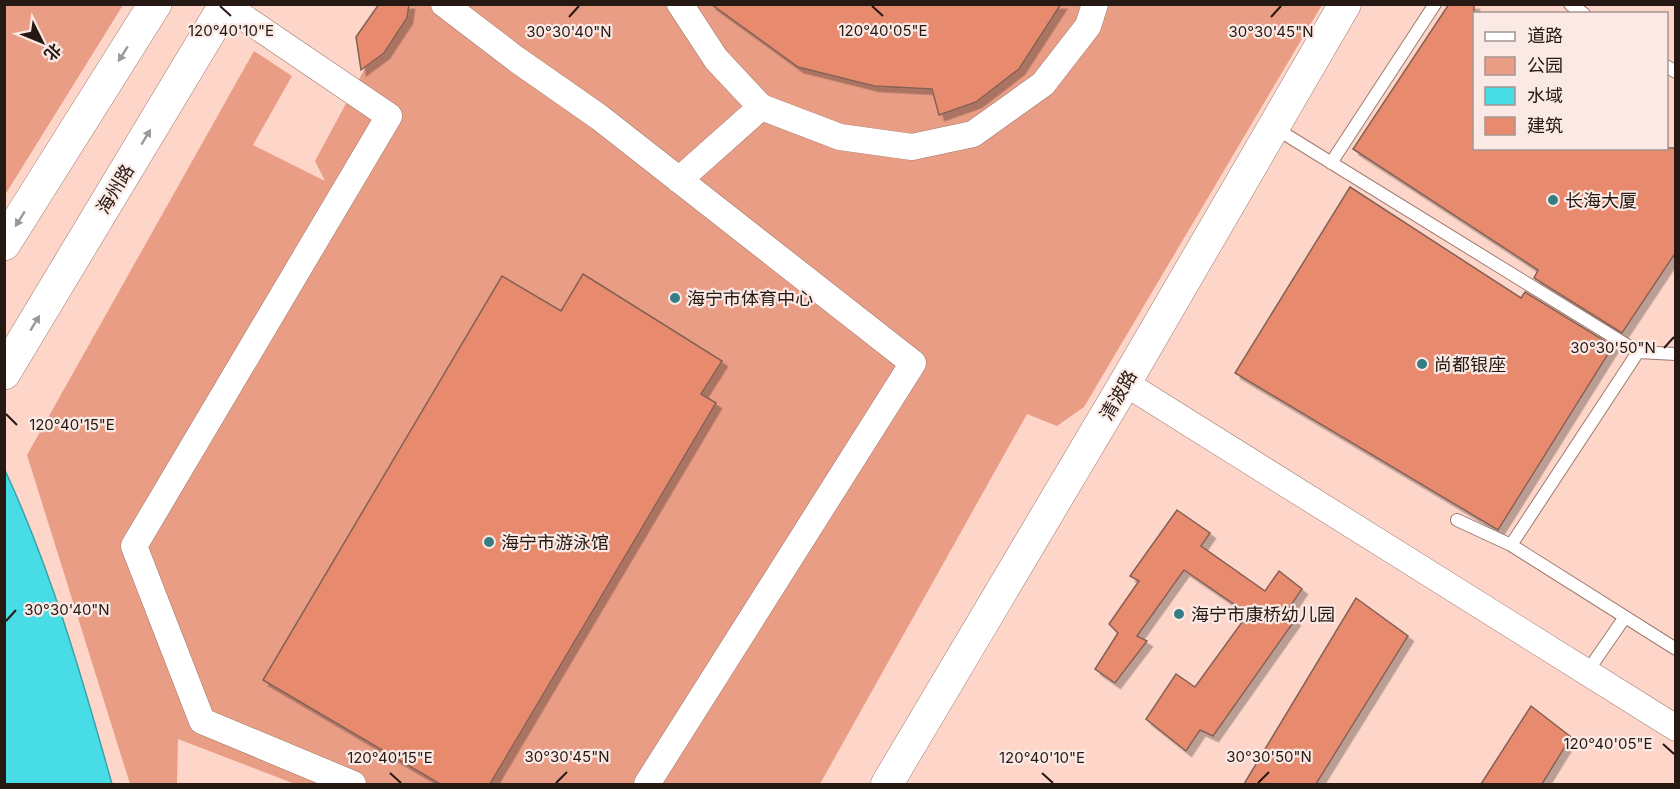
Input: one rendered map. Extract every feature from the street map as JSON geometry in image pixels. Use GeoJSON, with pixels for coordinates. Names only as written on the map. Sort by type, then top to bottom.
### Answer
{"type":"FeatureCollection","features":[{"type":"Feature","properties":{"kind":"main road"},"geometry":{"type":"LineString","coordinates":[[4,244],[154,4]]}},
{"type":"Feature","properties":{"kind":"main road","name":"海州路"},"geometry":{"type":"LineString","coordinates":[[4,373],[225,5]]}},
{"type":"Feature","properties":{"kind":"street"},"geometry":{"type":"LineString","coordinates":[[680,4],[716,59],[761,107],[840,137],[912,147],[972,134],[1043,84],[1088,26],[1095,4]]}},
{"type":"Feature","properties":{"kind":"street","name":"清波路"},"geometry":{"type":"LineString","coordinates":[[887,784],[1345,4]]}},
{"type":"Feature","properties":{"kind":"street"},"geometry":{"type":"LineString","coordinates":[[225,5],[389,116],[134,546],[202,721],[353,784]]}},
{"type":"Feature","properties":{"kind":"street"},"geometry":{"type":"LineString","coordinates":[[459,7],[516,59],[599,117],[913,363],[646,784]]}},
{"type":"Feature","properties":{"kind":"street"},"geometry":{"type":"LineString","coordinates":[[679,180],[761,107]]}},
{"type":"Feature","properties":{"kind":"street"},"geometry":{"type":"LineString","coordinates":[[1125,382],[1676,728]]}},
{"type":"Feature","properties":{"kind":"lane"},"geometry":{"type":"LineString","coordinates":[[1331,163],[1435,4]]}},
{"type":"Feature","properties":{"kind":"lane"},"geometry":{"type":"LineString","coordinates":[[1274,127],[1638,352],[1676,354]]}},
{"type":"Feature","properties":{"kind":"lane"},"geometry":{"type":"LineString","coordinates":[[1511,545],[1638,352]]}},
{"type":"Feature","properties":{"kind":"lane"},"geometry":{"type":"LineString","coordinates":[[1457,520],[1511,545],[1676,649]]}},
{"type":"Feature","properties":{"kind":"lane"},"geometry":{"type":"LineString","coordinates":[[1587,672],[1625,617]]}},
{"type":"Feature","properties":{"kind":"green space"},"geometry":{"type":"Polygon","coordinates":[[[4,5],[123,5],[5,195],[4,5]]]}},
{"type":"Feature","properties":{"kind":"green space","name":"海宁市体育中心"},"geometry":{"type":"Polygon","coordinates":[[[399,5],[1322,5],[1084,407],[1057,426],[1027,414],[820,784],[295,784],[178,739],[177,784],[130,784],[27,455],[254,51],[292,76],[253,145],[325,181],[315,161],[399,5]]]}},
{"type":"Feature","properties":{"kind":"water"},"geometry":{"type":"Polygon","coordinates":[[[4,468],[51,584],[112,784],[5,784],[4,468]]]}},
{"type":"Feature","properties":{"kind":"building"},"geometry":{"type":"Polygon","coordinates":[[[379,4],[409,4],[407,18],[384,53],[361,70],[356,37],[379,4]]]}},
{"type":"Feature","properties":{"kind":"building"},"geometry":{"type":"Polygon","coordinates":[[[711,4],[1061,4],[1019,69],[976,102],[939,115],[932,89],[874,86],[798,67],[711,4]]]}},
{"type":"Feature","properties":{"kind":"building","name":"长海大厦"},"geometry":{"type":"Polygon","coordinates":[[[1449,4],[1474,4],[1473,150],[1668,150],[1668,148],[1676,148],[1676,252],[1622,333],[1534,278],[1538,270],[1353,149],[1449,4]]]}},
{"type":"Feature","properties":{"kind":"building","name":"尚都银座"},"geometry":{"type":"Polygon","coordinates":[[[1350,187],[1521,298],[1525,292],[1613,346],[1498,530],[1235,373],[1350,187]]]}},
{"type":"Feature","properties":{"kind":"building","name":"海宁市游泳馆"},"geometry":{"type":"Polygon","coordinates":[[[583,274],[722,361],[701,394],[716,403],[490,784],[440,784],[263,680],[502,276],[561,311],[583,274]]]}},
{"type":"Feature","properties":{"kind":"building"},"geometry":{"type":"Polygon","coordinates":[[[1177,510],[1210,533],[1201,546],[1265,591],[1279,571],[1302,589],[1285,614],[1295,620],[1213,736],[1200,730],[1186,751],[1146,719],[1176,674],[1195,687],[1248,614],[1184,570],[1137,636],[1147,641],[1115,683],[1095,669],[1118,633],[1109,624],[1139,581],[1130,576],[1177,510]]]}},
{"type":"Feature","properties":{"kind":"building"},"geometry":{"type":"Polygon","coordinates":[[[1356,598],[1408,636],[1316,784],[1244,784],[1356,598]]]}},
{"type":"Feature","properties":{"kind":"building"},"geometry":{"type":"Polygon","coordinates":[[[1531,706],[1571,737],[1542,784],[1481,784],[1531,706]]]}},
{"type":"Feature","properties":{"kind":"place","name":"长海大厦"},"geometry":{"type":"Point","coordinates":[1553,200]}},
{"type":"Feature","properties":{"kind":"place","name":"海宁市体育中心"},"geometry":{"type":"Point","coordinates":[675,298]}},
{"type":"Feature","properties":{"kind":"place","name":"尚都银座"},"geometry":{"type":"Point","coordinates":[1422,364]}},
{"type":"Feature","properties":{"kind":"place","name":"海宁市游泳馆"},"geometry":{"type":"Point","coordinates":[489,542]}},
{"type":"Feature","properties":{"kind":"place","name":"海宁市康桥幼儿园"},"geometry":{"type":"Point","coordinates":[1179,614]}}]}
